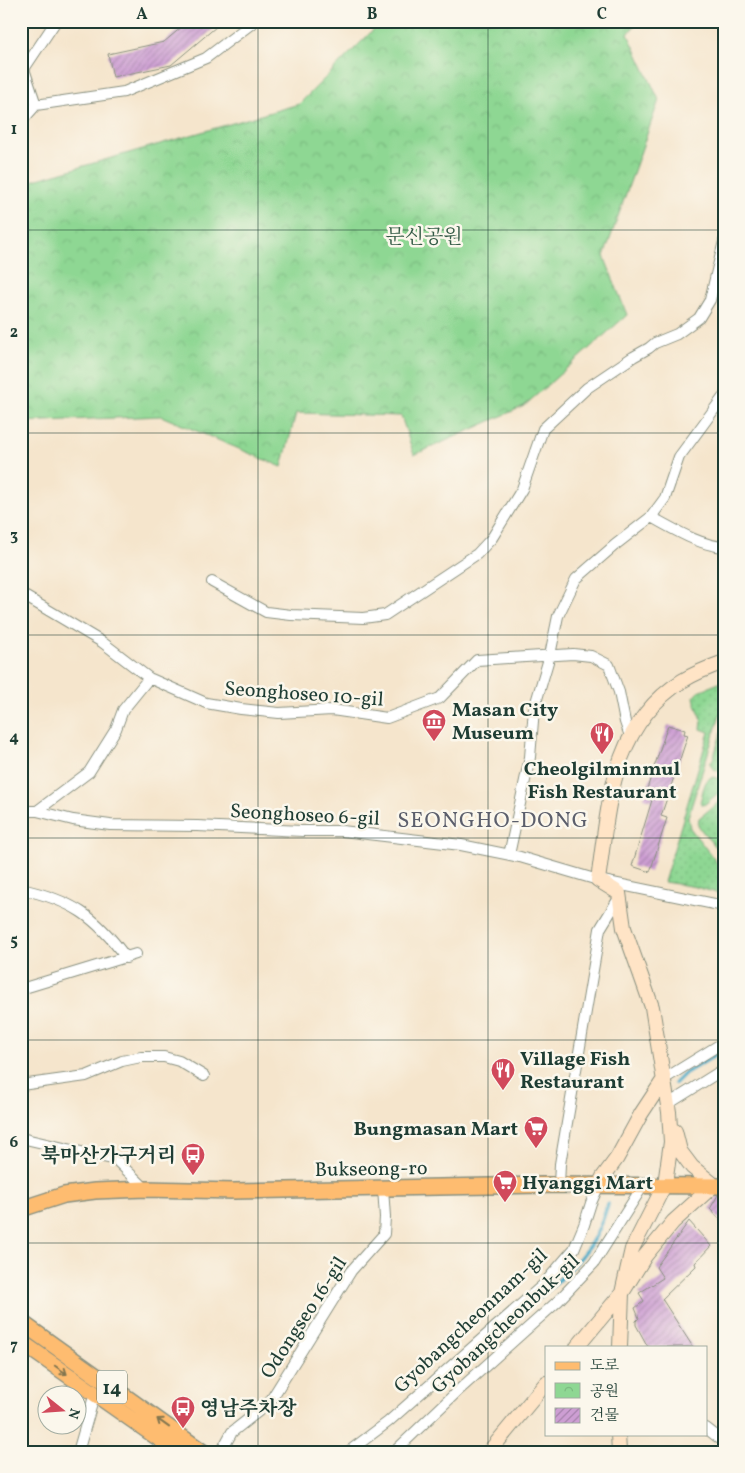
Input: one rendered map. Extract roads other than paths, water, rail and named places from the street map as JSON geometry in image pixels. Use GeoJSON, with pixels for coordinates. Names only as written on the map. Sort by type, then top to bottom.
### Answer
{"type":"FeatureCollection","features":[{"type":"Feature","properties":{"kind":"main road"},"geometry":{"type":"LineString","coordinates":[[578,1346],[622,1293],[645,1256],[673,1222],[719,1185],[692,1167],[680,1151],[669,1108],[652,1006],[624,928],[619,892],[598,880],[613,782],[630,736],[653,704],[674,686],[683,680],[724,662]]}},
{"type":"Feature","properties":{"kind":"main road","name":"Gyobangcheonnam-gil"},"geometry":{"type":"LineString","coordinates":[[599,1185],[664,1079]]}},
{"type":"Feature","properties":{"kind":"main road"},"geometry":{"type":"LineString","coordinates":[[620,1346],[622,1293],[632,1249],[665,1184],[671,1142],[669,1108]]}},
{"type":"Feature","properties":{"kind":"main road","name":"Bukseong-ro"},"geometry":{"type":"LineString","coordinates":[[21,1209],[64,1195],[94,1191],[146,1189],[234,1191],[559,1185],[719,1185]]}},
{"type":"Feature","properties":{"kind":"main road","name":"14"},"geometry":{"type":"LineString","coordinates":[[21,1322],[203,1452]]}},
{"type":"Feature","properties":{"kind":"main road","name":"14"},"geometry":{"type":"LineString","coordinates":[[21,1342],[178,1452]]}},
{"type":"Feature","properties":{"kind":"main road"},"geometry":{"type":"LineString","coordinates":[[489,1452],[545,1384]]}},
{"type":"Feature","properties":{"kind":"main road"},"geometry":{"type":"LineString","coordinates":[[618,1436],[618,1452]]}},
{"type":"Feature","properties":{"kind":"street"},"geometry":{"type":"LineString","coordinates":[[36,105],[24,69],[56,21]]}},
{"type":"Feature","properties":{"kind":"street"},"geometry":{"type":"LineString","coordinates":[[21,122],[36,105],[124,92],[206,58],[255,21]]}},
{"type":"Feature","properties":{"kind":"street"},"geometry":{"type":"LineString","coordinates":[[212,582],[266,612],[363,618],[385,615],[462,564],[477,554],[492,538],[522,489],[543,429],[587,388],[655,343],[677,334],[699,318],[710,300],[724,241]]}},
{"type":"Feature","properties":{"kind":"street"},"geometry":{"type":"LineString","coordinates":[[509,855],[530,757],[534,709],[550,655],[558,616],[576,579],[651,517],[665,498],[679,457],[724,396]]}},
{"type":"Feature","properties":{"kind":"street"},"geometry":{"type":"LineString","coordinates":[[651,517],[681,533],[712,546],[724,547]]}},
{"type":"Feature","properties":{"kind":"street","name":"Seonghoseo 10-gil"},"geometry":{"type":"LineString","coordinates":[[21,594],[102,642],[149,678],[206,703],[241,709],[279,713],[332,710],[387,718],[440,698],[477,660],[573,654],[591,656],[609,665],[619,692],[624,722],[630,736]]}},
{"type":"Feature","properties":{"kind":"street"},"geometry":{"type":"LineString","coordinates":[[37,811],[89,772],[116,729],[123,710],[149,678]]}},
{"type":"Feature","properties":{"kind":"street","name":"Seonghoseo 6-gil"},"geometry":{"type":"LineString","coordinates":[[21,811],[37,811],[73,820],[110,825],[342,831],[468,846],[544,864],[598,880],[724,906]]}},
{"type":"Feature","properties":{"kind":"street"},"geometry":{"type":"LineString","coordinates":[[21,889],[50,896],[86,914],[111,938],[126,958]]}},
{"type":"Feature","properties":{"kind":"street"},"geometry":{"type":"LineString","coordinates":[[559,1185],[560,1164],[600,929],[620,898]]}},
{"type":"Feature","properties":{"kind":"street"},"geometry":{"type":"LineString","coordinates":[[21,989],[136,954]]}},
{"type":"Feature","properties":{"kind":"street","name":"Gyobangcheonnam-gil"},"geometry":{"type":"LineString","coordinates":[[664,1079],[724,1042]]}},
{"type":"Feature","properties":{"kind":"street"},"geometry":{"type":"LineString","coordinates":[[21,1085],[86,1076],[122,1061],[141,1056],[164,1057],[179,1061],[204,1076]]}},
{"type":"Feature","properties":{"kind":"street"},"geometry":{"type":"LineString","coordinates":[[669,1108],[724,1068]]}},
{"type":"Feature","properties":{"kind":"street"},"geometry":{"type":"LineString","coordinates":[[21,1138],[116,1160],[146,1189]]}},
{"type":"Feature","properties":{"kind":"street","name":"Gyobangcheonbuk-gil"},"geometry":{"type":"LineString","coordinates":[[394,1452],[460,1389],[558,1301],[594,1264],[644,1184]]}},
{"type":"Feature","properties":{"kind":"street","name":"Gyobangcheonnam-gil"},"geometry":{"type":"LineString","coordinates":[[348,1452],[388,1422],[543,1285],[574,1249],[599,1185]]}},
{"type":"Feature","properties":{"kind":"street","name":"Odongseo 16-gil"},"geometry":{"type":"LineString","coordinates":[[221,1452],[232,1432],[269,1403],[351,1271],[384,1234],[383,1188]]}},
{"type":"Feature","properties":{"kind":"street"},"geometry":{"type":"LineString","coordinates":[[78,1452],[95,1393]]}},
{"type":"Feature","properties":{"kind":"street"},"geometry":{"type":"LineString","coordinates":[[708,1430],[724,1442]]}},
{"type":"Feature","properties":{"kind":"waterway"},"geometry":{"type":"LineString","coordinates":[[675,1083],[685,1073],[724,1050]]}},
{"type":"Feature","properties":{"kind":"waterway"},"geometry":{"type":"LineString","coordinates":[[501,1329],[576,1263],[595,1237],[608,1204]]}},
{"type":"Feature","properties":{"kind":"place","name":"Masan City Museum"},"geometry":{"type":"Point","coordinates":[434,742]}},
{"type":"Feature","properties":{"kind":"place","name":"Cheolgilminmul Fish Restaurant"},"geometry":{"type":"Point","coordinates":[602,755]}},
{"type":"Feature","properties":{"kind":"place","name":"Village Fish Restaurant"},"geometry":{"type":"Point","coordinates":[503,1091]}},
{"type":"Feature","properties":{"kind":"place","name":"Bungmasan Mart"},"geometry":{"type":"Point","coordinates":[536,1149]}},
{"type":"Feature","properties":{"kind":"place","name":"북마산가구거리"},"geometry":{"type":"Point","coordinates":[193,1176]}},
{"type":"Feature","properties":{"kind":"place","name":"Hyanggi Mart"},"geometry":{"type":"Point","coordinates":[505,1203]}},
{"type":"Feature","properties":{"kind":"place","name":"영남주차장"},"geometry":{"type":"Point","coordinates":[183,1429]}},
{"type":"Feature","properties":{"kind":"district","name":"SEONGHO-DONG"},"geometry":{"type":"Point","coordinates":[493,819]}},
{"type":"Feature","properties":{"kind":"park label","name":"문신공원"},"geometry":{"type":"Point","coordinates":[424,236]}}]}
